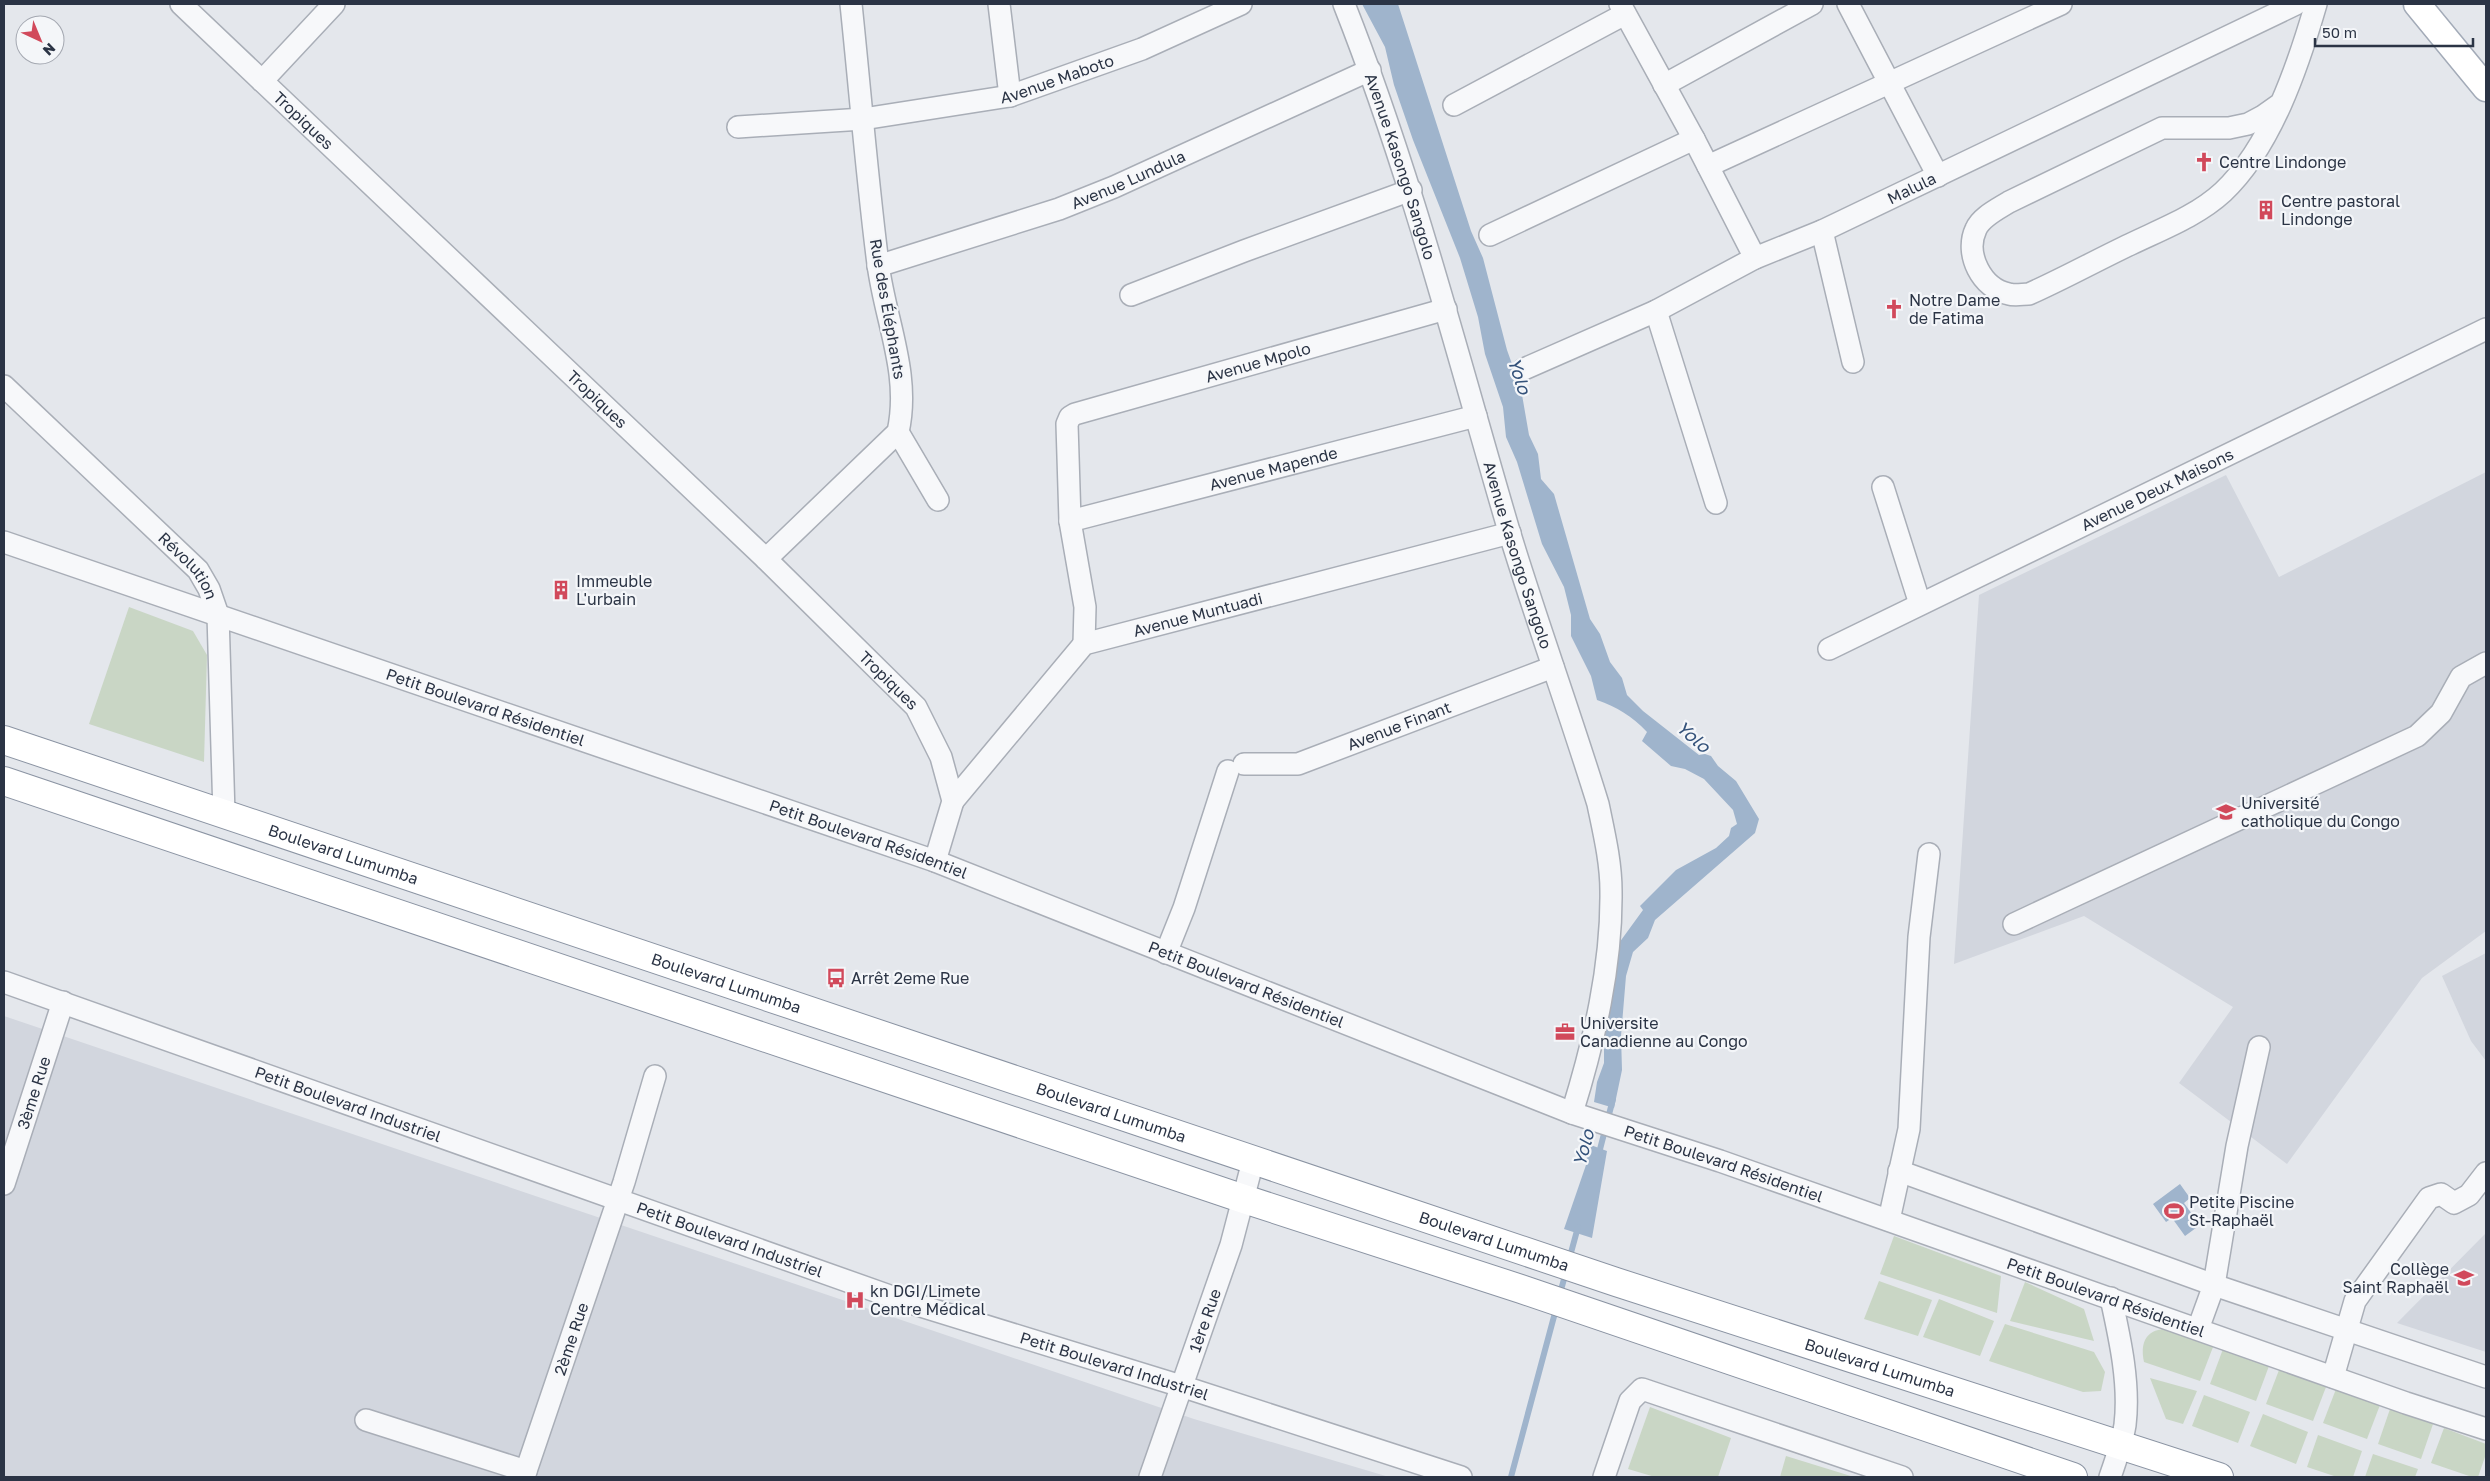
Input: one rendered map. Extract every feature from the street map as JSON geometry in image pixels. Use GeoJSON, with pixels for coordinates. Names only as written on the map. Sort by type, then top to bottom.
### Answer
{"type":"FeatureCollection","features":[{"type":"Feature","properties":{"kind":"highway","name":"Boulevard Lumumba"},"geometry":{"type":"LineString","coordinates":[[4,740],[1616,1282],[2122,1444],[2219,1477]]}},
{"type":"Feature","properties":{"kind":"highway"},"geometry":{"type":"LineString","coordinates":[[4,781],[1244,1199],[1521,1289],[2073,1477]]}},
{"type":"Feature","properties":{"kind":"main road"},"geometry":{"type":"LineString","coordinates":[[2417,4],[2486,88]]}},
{"type":"Feature","properties":{"kind":"street","name":"Tropiques"},"geometry":{"type":"LineString","coordinates":[[181,4],[766,560],[916,707],[928,727],[941,757],[952,801]]}},
{"type":"Feature","properties":{"kind":"street"},"geometry":{"type":"LineString","coordinates":[[262,81],[334,4]]}},
{"type":"Feature","properties":{"kind":"street","name":"Rue des Éléphants"},"geometry":{"type":"LineString","coordinates":[[851,4],[878,266],[900,371],[903,410],[898,432]]}},
{"type":"Feature","properties":{"kind":"street"},"geometry":{"type":"LineString","coordinates":[[999,4],[1010,96]]}},
{"type":"Feature","properties":{"kind":"street","name":"Avenue Maboto"},"geometry":{"type":"LineString","coordinates":[[738,127],[863,119],[1010,96],[1142,48],[1242,4]]}},
{"type":"Feature","properties":{"kind":"street","name":"Avenue Kasongo Sangolo"},"geometry":{"type":"LineString","coordinates":[[1344,4],[1370,70],[1411,190],[1510,533],[1598,804],[1608,849],[1612,890],[1606,968],[1578,1115]]}},
{"type":"Feature","properties":{"kind":"street"},"geometry":{"type":"LineString","coordinates":[[1664,85],[1812,4]]}},
{"type":"Feature","properties":{"kind":"street"},"geometry":{"type":"LineString","coordinates":[[1848,4],[1938,176]]}},
{"type":"Feature","properties":{"kind":"street","name":"Malula"},"geometry":{"type":"LineString","coordinates":[[1524,369],[1656,311],[1755,258],[1822,231],[2296,4]]}},
{"type":"Feature","properties":{"kind":"street"},"geometry":{"type":"LineString","coordinates":[[2280,104],[2263,116],[2238,126],[2162,128],[2009,202],[1991,213],[1976,228],[1972,246],[1973,262],[1993,286],[2009,294],[2029,294],[2184,219],[2222,192],[2252,158],[2280,104],[2304,48],[2316,4]]}},
{"type":"Feature","properties":{"kind":"street"},"geometry":{"type":"LineString","coordinates":[[1708,166],[2051,6]]}},
{"type":"Feature","properties":{"kind":"street"},"geometry":{"type":"LineString","coordinates":[[1454,104],[1622,9],[1694,139],[1755,258]]}},
{"type":"Feature","properties":{"kind":"street","name":"Avenue Lundula"},"geometry":{"type":"LineString","coordinates":[[878,266],[1059,209],[1114,187],[1370,70]]}},
{"type":"Feature","properties":{"kind":"street"},"geometry":{"type":"LineString","coordinates":[[1490,235],[1694,139]]}},
{"type":"Feature","properties":{"kind":"street"},"geometry":{"type":"LineString","coordinates":[[1132,296],[1244,251],[1411,190]]}},
{"type":"Feature","properties":{"kind":"street"},"geometry":{"type":"LineString","coordinates":[[1822,231],[1854,362]]}},
{"type":"Feature","properties":{"kind":"street","name":"Avenue Mpolo"},"geometry":{"type":"LineString","coordinates":[[1070,521],[1067,424],[1070,417],[1075,414],[1446,309]]}},
{"type":"Feature","properties":{"kind":"street"},"geometry":{"type":"LineString","coordinates":[[1656,311],[1716,503]]}},
{"type":"Feature","properties":{"kind":"street","name":"Avenue Deux Maisons"},"geometry":{"type":"LineString","coordinates":[[1829,649],[2486,329]]}},
{"type":"Feature","properties":{"kind":"street","name":"Révolution"},"geometry":{"type":"LineString","coordinates":[[4,386],[198,570],[209,589],[218,615],[224,814]]}},
{"type":"Feature","properties":{"kind":"street","name":"Avenue Mapende"},"geometry":{"type":"LineString","coordinates":[[1070,521],[1476,416]]}},
{"type":"Feature","properties":{"kind":"street"},"geometry":{"type":"LineString","coordinates":[[766,560],[898,432],[938,500]]}},
{"type":"Feature","properties":{"kind":"street"},"geometry":{"type":"LineString","coordinates":[[1882,487],[1920,604]]}},
{"type":"Feature","properties":{"kind":"street"},"geometry":{"type":"LineString","coordinates":[[935,861],[952,801],[1084,644],[1085,607],[1070,521]]}},
{"type":"Feature","properties":{"kind":"street","name":"Avenue Muntuadi"},"geometry":{"type":"LineString","coordinates":[[1084,644],[1510,533]]}},
{"type":"Feature","properties":{"kind":"street","name":"Petit Boulevard Résidentiel"},"geometry":{"type":"LineString","coordinates":[[4,542],[935,861],[1578,1115],[1720,1161],[2486,1429]]}},
{"type":"Feature","properties":{"kind":"street"},"geometry":{"type":"LineString","coordinates":[[2014,924],[2417,736],[2441,713],[2461,677],[2486,663]]}},
{"type":"Feature","properties":{"kind":"street","name":"Avenue Finant"},"geometry":{"type":"LineString","coordinates":[[1166,953],[1236,767],[1298,764],[1553,667]]}},
{"type":"Feature","properties":{"kind":"street"},"geometry":{"type":"LineString","coordinates":[[1888,1220],[1909,1129],[1919,937],[1929,854]]}},
{"type":"Feature","properties":{"kind":"street","name":"Petit Boulevard Industriel"},"geometry":{"type":"LineString","coordinates":[[4,982],[898,1298],[1181,1386],[1461,1477]]}},
{"type":"Feature","properties":{"kind":"street","name":"3ème Rue"},"geometry":{"type":"LineString","coordinates":[[4,1182],[63,1002]]}},
{"type":"Feature","properties":{"kind":"street"},"geometry":{"type":"LineString","coordinates":[[2198,1329],[2214,1285],[2237,1146],[2259,1047]]}},
{"type":"Feature","properties":{"kind":"street","name":"2ème Rue"},"geometry":{"type":"LineString","coordinates":[[525,1474],[618,1199],[655,1076]]}},
{"type":"Feature","properties":{"kind":"street","name":"1ère Rue"},"geometry":{"type":"LineString","coordinates":[[1150,1477],[1231,1245],[1253,1161]]}},
{"type":"Feature","properties":{"kind":"street"},"geometry":{"type":"LineString","coordinates":[[1899,1171],[2214,1285],[2486,1377]]}},
{"type":"Feature","properties":{"kind":"street"},"geometry":{"type":"LineString","coordinates":[[2333,1377],[2348,1330],[2355,1300],[2429,1198],[2441,1194],[2454,1203],[2470,1195],[2486,1173]]}},
{"type":"Feature","properties":{"kind":"street"},"geometry":{"type":"LineString","coordinates":[[2110,1477],[2122,1444],[2125,1424],[2124,1377],[2119,1336],[2111,1298]]}},
{"type":"Feature","properties":{"kind":"street"},"geometry":{"type":"LineString","coordinates":[[1604,1477],[1630,1401],[1642,1389],[1902,1477]]}},
{"type":"Feature","properties":{"kind":"street"},"geometry":{"type":"LineString","coordinates":[[366,1420],[525,1474]]}},
{"type":"Feature","properties":{"kind":"shaded area","name":"Université catholique du Congo"},"geometry":{"type":"Polygon","coordinates":[[[2486,472],[2486,931],[2422,978],[2287,1164],[2179,1083],[2233,1007],[2084,916],[1954,964],[1979,595],[2226,475],[2279,577],[2486,472]]]}},
{"type":"Feature","properties":{"kind":"shaded area"},"geometry":{"type":"Polygon","coordinates":[[[2486,953],[2486,1061],[2471,1041],[2442,976],[2486,953]]]}},
{"type":"Feature","properties":{"kind":"shaded area"},"geometry":{"type":"Polygon","coordinates":[[[4,1016],[1194,1419],[1389,1477],[4,1477],[4,1016]]]}},
{"type":"Feature","properties":{"kind":"shaded area","name":"Collège Saint Raphaël"},"geometry":{"type":"Polygon","coordinates":[[[2486,1233],[2486,1352],[2397,1323],[2486,1233]]]}},
{"type":"Feature","properties":{"kind":"green space"},"geometry":{"type":"Polygon","coordinates":[[[129,607],[193,631],[207,655],[204,762],[89,724],[129,607]]]}},
{"type":"Feature","properties":{"kind":"green space"},"geometry":{"type":"Polygon","coordinates":[[[1894,1236],[2001,1276],[1997,1313],[1880,1274],[1894,1236]]]}},
{"type":"Feature","properties":{"kind":"green space"},"geometry":{"type":"Polygon","coordinates":[[[1879,1281],[1932,1300],[1918,1336],[1864,1319],[1879,1281]]]}},
{"type":"Feature","properties":{"kind":"green space"},"geometry":{"type":"Polygon","coordinates":[[[2025,1282],[2084,1309],[2094,1341],[2010,1321],[2025,1282]]]}},
{"type":"Feature","properties":{"kind":"green space"},"geometry":{"type":"Polygon","coordinates":[[[1939,1299],[1994,1321],[1980,1356],[1923,1337],[1939,1299]]]}},
{"type":"Feature","properties":{"kind":"green space"},"geometry":{"type":"Polygon","coordinates":[[[2005,1324],[2094,1352],[2105,1372],[2101,1391],[2083,1392],[1989,1361],[2005,1324]]]}},
{"type":"Feature","properties":{"kind":"green space"},"geometry":{"type":"Polygon","coordinates":[[[2165,1329],[2209,1342],[2213,1347],[2200,1381],[2144,1362],[2143,1349],[2146,1339],[2153,1332],[2165,1329]]]}},
{"type":"Feature","properties":{"kind":"green space"},"geometry":{"type":"Polygon","coordinates":[[[2223,1349],[2269,1366],[2256,1401],[2210,1384],[2223,1349]]]}},
{"type":"Feature","properties":{"kind":"green space"},"geometry":{"type":"Polygon","coordinates":[[[2279,1370],[2326,1387],[2313,1421],[2266,1404],[2279,1370]]]}},
{"type":"Feature","properties":{"kind":"green space"},"geometry":{"type":"Polygon","coordinates":[[[2150,1378],[2197,1391],[2183,1424],[2166,1419],[2150,1378]]]}},
{"type":"Feature","properties":{"kind":"green space"},"geometry":{"type":"Polygon","coordinates":[[[2336,1389],[2380,1405],[2367,1439],[2323,1423],[2336,1389]]]}},
{"type":"Feature","properties":{"kind":"green space"},"geometry":{"type":"Polygon","coordinates":[[[2204,1395],[2250,1412],[2238,1443],[2192,1426],[2204,1395]]]}},
{"type":"Feature","properties":{"kind":"green space"},"geometry":{"type":"Polygon","coordinates":[[[1650,1407],[1731,1438],[1718,1477],[1655,1477],[1628,1469],[1650,1407]]]}},
{"type":"Feature","properties":{"kind":"green space"},"geometry":{"type":"Polygon","coordinates":[[[2390,1409],[2433,1424],[2421,1459],[2378,1444],[2390,1409]]]}},
{"type":"Feature","properties":{"kind":"green space"},"geometry":{"type":"Polygon","coordinates":[[[2263,1414],[2308,1432],[2296,1464],[2250,1446],[2263,1414]]]}},
{"type":"Feature","properties":{"kind":"green space"},"geometry":{"type":"Polygon","coordinates":[[[2444,1428],[2486,1444],[2486,1454],[2478,1477],[2472,1477],[2431,1463],[2444,1428]]]}},
{"type":"Feature","properties":{"kind":"green space"},"geometry":{"type":"Polygon","coordinates":[[[2318,1435],[2362,1451],[2353,1477],[2337,1477],[2307,1467],[2318,1435]]]}},
{"type":"Feature","properties":{"kind":"green space"},"geometry":{"type":"Polygon","coordinates":[[[2373,1454],[2418,1469],[2415,1477],[2365,1477],[2373,1454]]]}},
{"type":"Feature","properties":{"kind":"green space"},"geometry":{"type":"Polygon","coordinates":[[[1786,1456],[1854,1477],[1780,1477],[1786,1456]]]}},
{"type":"Feature","properties":{"kind":"water"},"geometry":{"type":"Polygon","coordinates":[[[1362,4],[1398,4],[1471,231],[1483,258],[1507,350],[1521,389],[1529,435],[1538,454],[1541,479],[1554,494],[1590,619],[1600,634],[1610,662],[1622,678],[1627,695],[1643,711],[1699,755],[1711,756],[1718,766],[1736,781],[1759,819],[1755,833],[1655,920],[1648,938],[1633,952],[1626,976],[1621,1036],[1622,1070],[1614,1108],[1594,1102],[1597,1082],[1604,1063],[1604,1010],[1619,943],[1643,910],[1640,906],[1676,870],[1716,848],[1729,836],[1731,828],[1737,824],[1733,810],[1704,779],[1685,769],[1671,766],[1642,741],[1647,732],[1636,721],[1618,709],[1597,700],[1591,676],[1571,636],[1571,615],[1564,587],[1542,544],[1517,462],[1506,437],[1503,407],[1485,354],[1478,317],[1460,258],[1413,140],[1394,85],[1385,47],[1362,4]]]}},
{"type":"Feature","properties":{"kind":"water"},"geometry":{"type":"Polygon","coordinates":[[[1588,1144],[1607,1151],[1592,1238],[1564,1229],[1586,1165],[1588,1144]]]}},
{"type":"Feature","properties":{"kind":"water","name":"Petite Piscine St-Raphaël"},"geometry":{"type":"Polygon","coordinates":[[[2180,1184],[2190,1198],[2184,1203],[2200,1225],[2185,1236],[2172,1218],[2166,1222],[2153,1204],[2180,1184]]]}},
{"type":"Feature","properties":{"kind":"waterway","name":"Yolo"},"geometry":{"type":"LineString","coordinates":[[1598,1157],[1613,1099]]}},
{"type":"Feature","properties":{"kind":"waterway","name":"Yolo"},"geometry":{"type":"LineString","coordinates":[[1569,1260],[1578,1227]]}},
{"type":"Feature","properties":{"kind":"waterway","name":"Yolo"},"geometry":{"type":"LineString","coordinates":[[1559,1297],[1566,1272]]}},
{"type":"Feature","properties":{"kind":"waterway","name":"Yolo"},"geometry":{"type":"LineString","coordinates":[[1511,1477],[1556,1309]]}},
{"type":"Feature","properties":{"kind":"place","name":"Centre Lindonge"},"geometry":{"type":"Point","coordinates":[2204,162]}},
{"type":"Feature","properties":{"kind":"place","name":"Centre pastoral Lindonge"},"geometry":{"type":"Point","coordinates":[2266,210]}},
{"type":"Feature","properties":{"kind":"place","name":"Notre Dame de Fatima"},"geometry":{"type":"Point","coordinates":[1894,309]}},
{"type":"Feature","properties":{"kind":"place","name":"Immeuble L'urbain"},"geometry":{"type":"Point","coordinates":[561,590]}},
{"type":"Feature","properties":{"kind":"place","name":"Université catholique du Congo"},"geometry":{"type":"Point","coordinates":[2226,812]}},
{"type":"Feature","properties":{"kind":"place","name":"Arrêt 2eme Rue"},"geometry":{"type":"Point","coordinates":[836,978]}},
{"type":"Feature","properties":{"kind":"place","name":"Universite Canadienne au Congo"},"geometry":{"type":"Point","coordinates":[1565,1032]}},
{"type":"Feature","properties":{"kind":"place","name":"Petite Piscine St-Raphaël"},"geometry":{"type":"Point","coordinates":[2174,1211]}},
{"type":"Feature","properties":{"kind":"place","name":"Collège Saint Raphaël"},"geometry":{"type":"Point","coordinates":[2464,1278]}},
{"type":"Feature","properties":{"kind":"place","name":"kn DGI/Limete Centre Médical"},"geometry":{"type":"Point","coordinates":[855,1300]}}]}
